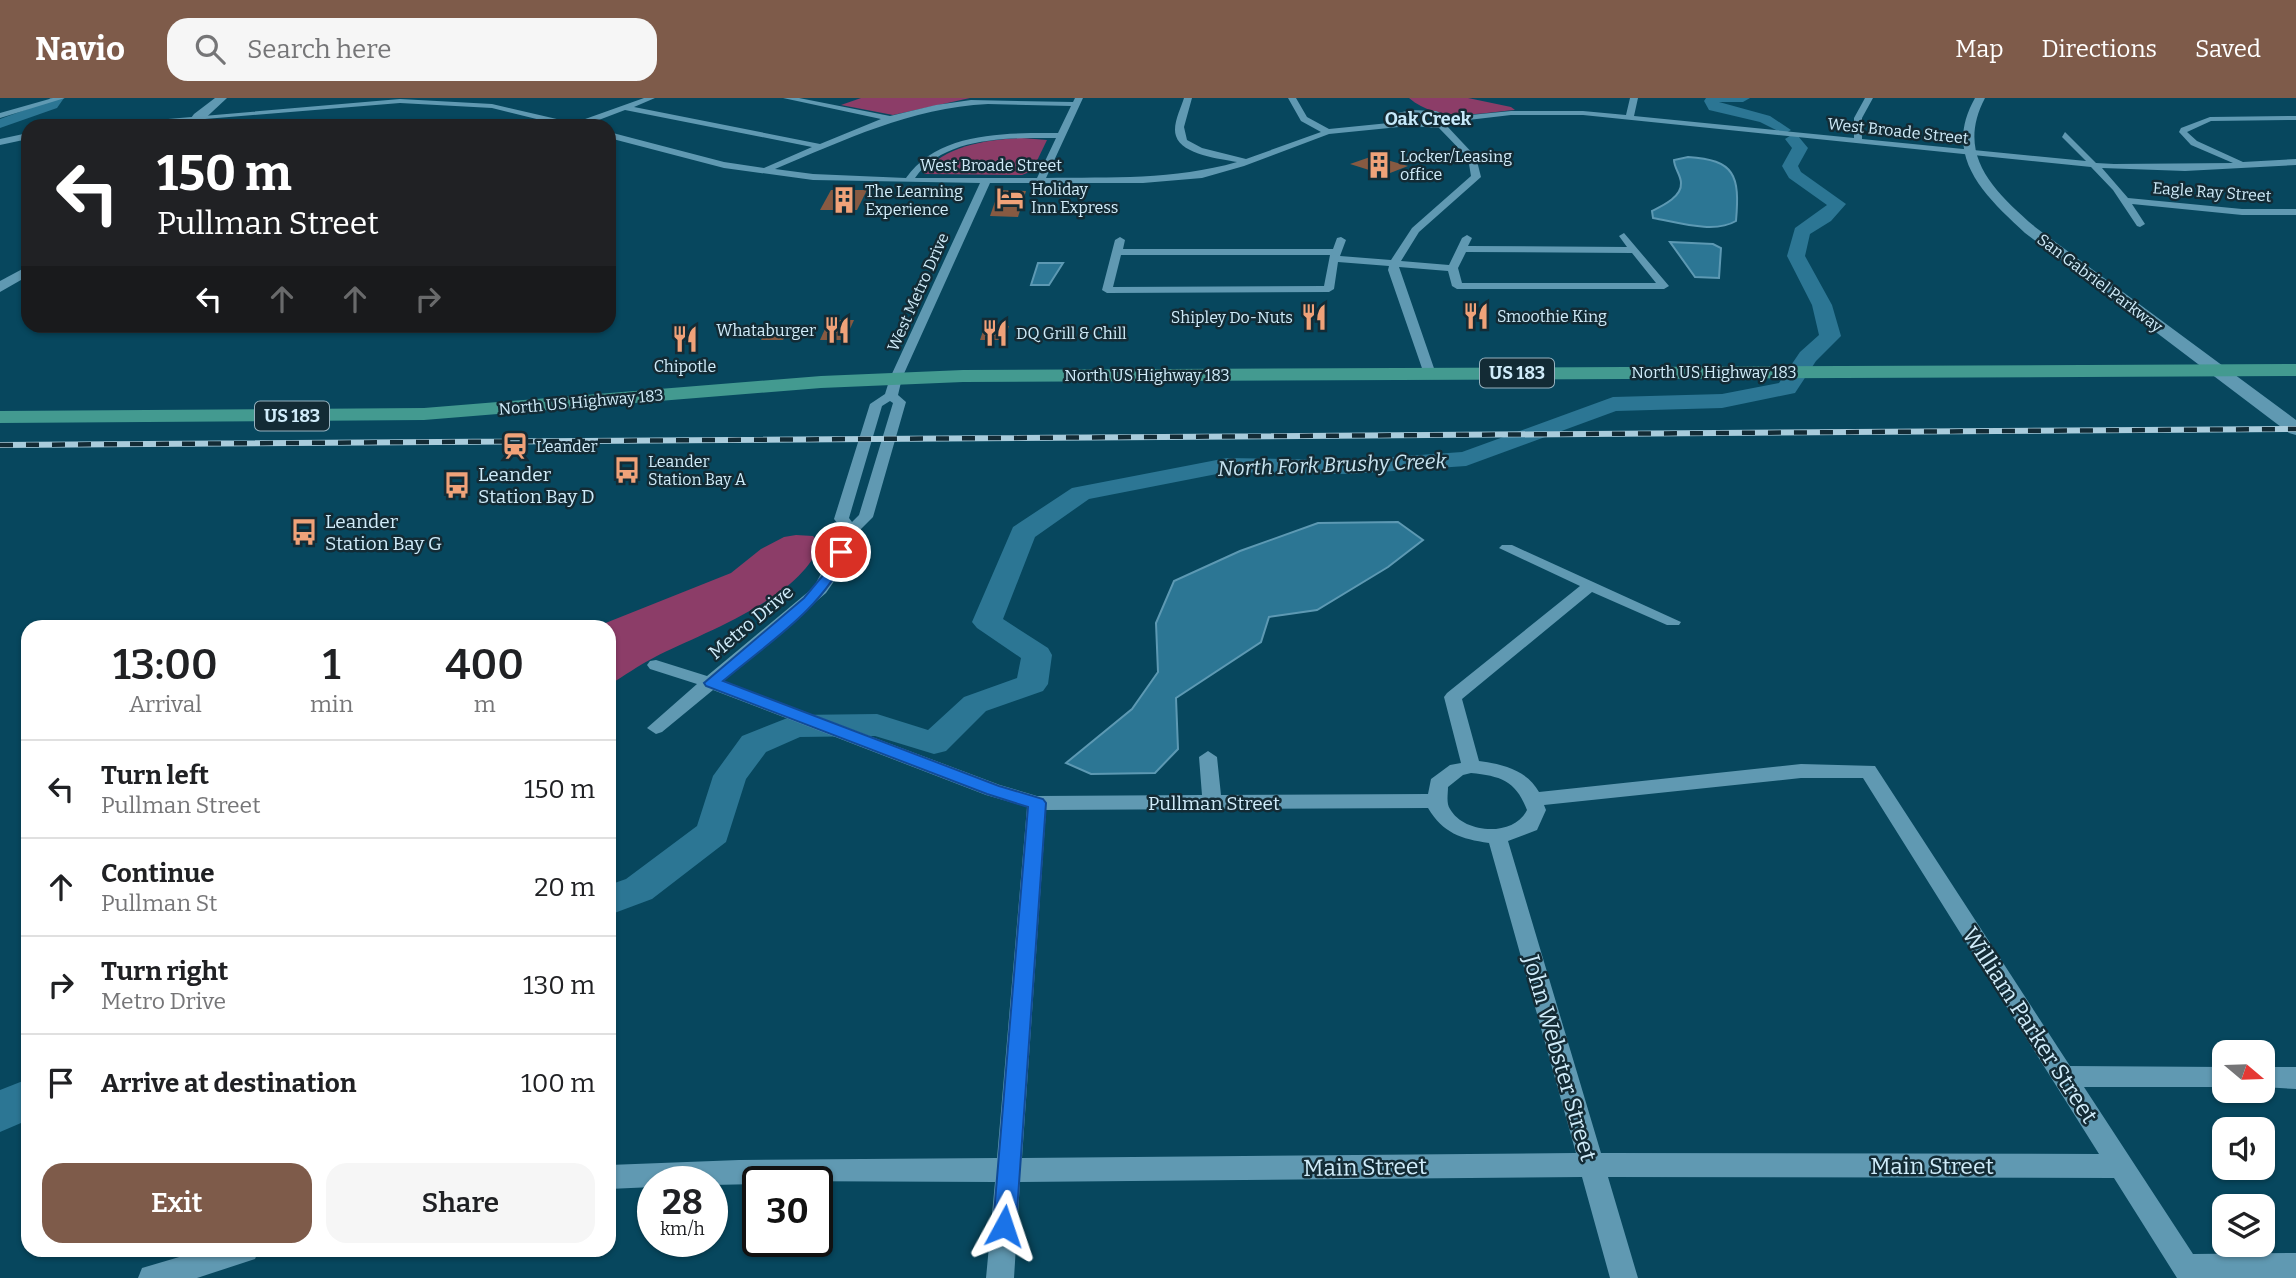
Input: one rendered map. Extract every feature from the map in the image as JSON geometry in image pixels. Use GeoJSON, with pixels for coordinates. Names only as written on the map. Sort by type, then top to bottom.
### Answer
{"type":"FeatureCollection","features":[{"type":"Feature","properties":{"kind":"main road","name":"North US Highway 183"},"geometry":{"type":"LineString","coordinates":[[0,417],[424,414],[894,387],[1430,374],[2296,370]]}},
{"type":"Feature","properties":{"kind":"street"},"geometry":{"type":"LineString","coordinates":[[0,116],[61,98]]}},
{"type":"Feature","properties":{"kind":"street"},"geometry":{"type":"LineString","coordinates":[[197,119],[222,98]]}},
{"type":"Feature","properties":{"kind":"street"},"geometry":{"type":"LineString","coordinates":[[594,119],[652,98]]}},
{"type":"Feature","properties":{"kind":"street"},"geometry":{"type":"LineString","coordinates":[[787,98],[893,119]]}},
{"type":"Feature","properties":{"kind":"street"},"geometry":{"type":"LineString","coordinates":[[1188,98],[1179,134],[1182,140],[1193,148],[1246,162]]}},
{"type":"Feature","properties":{"kind":"street"},"geometry":{"type":"LineString","coordinates":[[1292,98],[1304,119],[1328,132]]}},
{"type":"Feature","properties":{"kind":"street"},"geometry":{"type":"LineString","coordinates":[[1629,118],[1634,98]]}},
{"type":"Feature","properties":{"kind":"street"},"geometry":{"type":"LineString","coordinates":[[1858,142],[1858,118],[1869,98]]}},
{"type":"Feature","properties":{"kind":"street","name":"San Gabriel Parkway"},"geometry":{"type":"LineString","coordinates":[[1980,98],[1969,120],[1966,135],[1975,167],[1987,186],[2030,230],[2296,429]]}},
{"type":"Feature","properties":{"kind":"street"},"geometry":{"type":"LineString","coordinates":[[829,106],[848,99]]}},
{"type":"Feature","properties":{"kind":"street"},"geometry":{"type":"LineString","coordinates":[[763,171],[893,119],[937,106],[978,100],[1077,101],[1040,181]]}},
{"type":"Feature","properties":{"kind":"street"},"geometry":{"type":"LineString","coordinates":[[212,119],[358,102],[450,102],[510,109],[548,119]]}},
{"type":"Feature","properties":{"kind":"street"},"geometry":{"type":"LineString","coordinates":[[1407,105],[1424,111]]}},
{"type":"Feature","properties":{"kind":"street"},"geometry":{"type":"LineString","coordinates":[[1407,105],[1444,120],[1457,141],[1472,156],[1476,177],[1418,228],[1402,247],[1394,263],[1393,270],[1401,299],[1430,374]]}},
{"type":"Feature","properties":{"kind":"street","name":"West Broade Street"},"geometry":{"type":"LineString","coordinates":[[1371,127],[1400,118],[1407,105]]}},
{"type":"Feature","properties":{"kind":"street"},"geometry":{"type":"LineString","coordinates":[[626,107],[824,147]]}},
{"type":"Feature","properties":{"kind":"street","name":"West Broade Street"},"geometry":{"type":"LineString","coordinates":[[616,137],[724,165],[763,171],[909,181],[1175,178],[1202,175],[1246,162],[1328,132],[1497,114],[1570,113],[2097,166],[2175,168],[2296,162]]}},
{"type":"Feature","properties":{"kind":"street"},"geometry":{"type":"LineString","coordinates":[[1400,118],[1457,141]]}},
{"type":"Feature","properties":{"kind":"street"},"geometry":{"type":"LineString","coordinates":[[2245,165],[2194,143],[2183,132],[2185,128],[2210,119],[2296,118]]}},
{"type":"Feature","properties":{"kind":"street"},"geometry":{"type":"LineString","coordinates":[[2065,135],[2097,166],[2140,224]]}},
{"type":"Feature","properties":{"kind":"street"},"geometry":{"type":"LineString","coordinates":[[909,181],[913,173],[928,159],[966,144],[1006,136],[1062,136]]}},
{"type":"Feature","properties":{"kind":"street"},"geometry":{"type":"LineString","coordinates":[[0,142],[21,138]]}},
{"type":"Feature","properties":{"kind":"street","name":"West Metro Drive"},"geometry":{"type":"LineString","coordinates":[[894,387],[986,181]]}},
{"type":"Feature","properties":{"kind":"street","name":"Eagle Ray Street"},"geometry":{"type":"LineString","coordinates":[[2125,201],[2232,211],[2296,212]]}},
{"type":"Feature","properties":{"kind":"street"},"geometry":{"type":"LineString","coordinates":[[1467,238],[1453,268],[1457,286],[1664,286],[1624,236]]}},
{"type":"Feature","properties":{"kind":"street"},"geometry":{"type":"LineString","coordinates":[[1341,240],[1336,256],[1329,289],[1107,290],[1119,246],[1336,256],[1453,268]]}},
{"type":"Feature","properties":{"kind":"street"},"geometry":{"type":"LineString","coordinates":[[1462,249],[1635,250]]}},
{"type":"Feature","properties":{"kind":"street"},"geometry":{"type":"LineString","coordinates":[[0,287],[21,274]]}},
{"type":"Feature","properties":{"kind":"street"},"geometry":{"type":"LineString","coordinates":[[851,530],[841,519],[861,449],[876,404],[894,387]]}},
{"type":"Feature","properties":{"kind":"street","name":"Metro Drive"},"geometry":{"type":"LineString","coordinates":[[656,728],[820,590],[831,574],[851,530],[866,517],[900,402],[894,387]]}},
{"type":"Feature","properties":{"kind":"street"},"geometry":{"type":"LineString","coordinates":[[1507,548],[1673,622]]}},
{"type":"Feature","properties":{"kind":"street"},"geometry":{"type":"LineString","coordinates":[[1471,767],[1453,697],[1591,585]]}},
{"type":"Feature","properties":{"kind":"street","name":"Pullman Street"},"geometry":{"type":"LineString","coordinates":[[656,665],[712,683],[993,790],[1037,803],[1436,801]]}},
{"type":"Feature","properties":{"kind":"street"},"geometry":{"type":"LineString","coordinates":[[1208,757],[1212,804]]}},
{"type":"Feature","properties":{"kind":"street"},"geometry":{"type":"LineString","coordinates":[[1471,767],[1502,772],[1527,788],[1534,799],[1536,811],[1533,822],[1523,831],[1497,838],[1474,835],[1458,827],[1445,817],[1436,801],[1438,784],[1446,775],[1471,767]]}},
{"type":"Feature","properties":{"kind":"street","name":"William Parker Street"},"geometry":{"type":"LineString","coordinates":[[1534,799],[1801,771],[1868,771],[2190,1273]]}},
{"type":"Feature","properties":{"kind":"street"},"geometry":{"type":"LineString","coordinates":[[1000,1278],[1037,803]]}},
{"type":"Feature","properties":{"kind":"street","name":"John Webster Street"},"geometry":{"type":"LineString","coordinates":[[1497,838],[1624,1278]]}},
{"type":"Feature","properties":{"kind":"street"},"geometry":{"type":"LineString","coordinates":[[2063,1076],[2212,1077]]}},
{"type":"Feature","properties":{"kind":"street"},"geometry":{"type":"LineString","coordinates":[[2275,1077],[2296,1077]]}},
{"type":"Feature","properties":{"kind":"street","name":"Main Street"},"geometry":{"type":"LineString","coordinates":[[616,1177],[739,1172],[1590,1165],[2121,1166]]}},
{"type":"Feature","properties":{"kind":"street"},"geometry":{"type":"LineString","coordinates":[[152,1278],[222,1257]]}},
{"type":"Feature","properties":{"kind":"street"},"geometry":{"type":"LineString","coordinates":[[2190,1273],[2296,1266]]}},
{"type":"Feature","properties":{"kind":"shaded area"},"geometry":{"type":"Polygon","coordinates":[[[861,98],[970,98],[893,115],[841,105],[861,98]]]}},
{"type":"Feature","properties":{"kind":"shaded area"},"geometry":{"type":"Polygon","coordinates":[[[1409,98],[1468,98],[1515,110],[1446,114],[1420,106],[1409,98]]]}},
{"type":"Feature","properties":{"kind":"shaded area"},"geometry":{"type":"Polygon","coordinates":[[[1022,138],[1047,140],[1032,171],[1022,175],[924,174],[932,164],[955,150],[982,142],[1022,138]]]}},
{"type":"Feature","properties":{"kind":"shaded area"},"geometry":{"type":"Polygon","coordinates":[[[813,536],[820,543],[810,563],[794,581],[749,612],[655,657],[616,680],[616,620],[613,620],[731,573],[761,549],[784,537],[813,536]]]}},
{"type":"Feature","properties":{"kind":"water"},"geometry":{"type":"Polygon","coordinates":[[[1688,157],[1716,162],[1731,173],[1737,192],[1736,221],[1717,227],[1706,227],[1653,218],[1652,211],[1671,200],[1680,188],[1681,180],[1674,160],[1688,157]]]}},
{"type":"Feature","properties":{"kind":"water"},"geometry":{"type":"Polygon","coordinates":[[[1670,242],[1713,244],[1721,248],[1719,278],[1695,277],[1670,242]]]}},
{"type":"Feature","properties":{"kind":"water"},"geometry":{"type":"Polygon","coordinates":[[[1038,263],[1063,263],[1049,285],[1031,285],[1038,263]]]}},
{"type":"Feature","properties":{"kind":"water"},"geometry":{"type":"Polygon","coordinates":[[[1398,522],[1423,540],[1388,567],[1317,610],[1269,617],[1261,642],[1176,698],[1178,749],[1155,773],[1091,774],[1066,763],[1132,709],[1158,672],[1156,623],[1174,581],[1240,551],[1318,523],[1398,522]]]}},
{"type":"Feature","properties":{"kind":"building","name":"Locker/Leasing office"},"geometry":{"type":"Polygon","coordinates":[[[1373,156],[1408,166],[1385,175],[1350,164],[1373,156]]]}},
{"type":"Feature","properties":{"kind":"building","name":"The Learning Experience"},"geometry":{"type":"Polygon","coordinates":[[[831,190],[867,190],[857,210],[820,210],[831,190]]]}},
{"type":"Feature","properties":{"kind":"building","name":"Holiday Inn Express"},"geometry":{"type":"Polygon","coordinates":[[[999,190],[1026,191],[1018,217],[990,216],[999,190]]]}},
{"type":"Feature","properties":{"kind":"building","name":"Whataburger"},"geometry":{"type":"Polygon","coordinates":[[[829,320],[854,320],[845,340],[820,340],[829,320]]]}},
{"type":"Feature","properties":{"kind":"building","name":"DQ Grill & Chill"},"geometry":{"type":"Polygon","coordinates":[[[985,325],[1009,326],[1004,340],[980,340],[985,325]]]}},
{"type":"Feature","properties":{"kind":"building"},"geometry":{"type":"Polygon","coordinates":[[[769,326],[790,326],[783,340],[761,340],[769,326]]]}},
{"type":"Feature","properties":{"kind":"waterway"},"geometry":{"type":"LineString","coordinates":[[0,124],[52,105],[57,98]]}},
{"type":"Feature","properties":{"kind":"waterway","name":"North Fork Brushy Creek"},"geometry":{"type":"LineString","coordinates":[[1743,98],[1714,98],[1711,101],[1714,107],[1765,119],[1784,130]]}},
{"type":"Feature","properties":{"kind":"waterway","name":"North Fork Brushy Creek"},"geometry":{"type":"LineString","coordinates":[[616,897],[639,889],[713,833],[730,776],[754,744],[795,726],[877,725],[934,743],[975,704],[1032,684],[1037,655],[987,622],[1023,533],[1081,493],[1227,465],[1350,467],[1466,459],[1613,404],[1722,401],[1787,388],[1808,357],[1830,336],[1822,305],[1796,256],[1801,232],[1825,217],[1837,204],[1795,175],[1790,166],[1800,148],[1793,139]]}},
{"type":"Feature","properties":{"kind":"waterway","name":"North Fork Brushy Creek"},"geometry":{"type":"LineString","coordinates":[[0,1112],[21,1102]]}},
{"type":"Feature","properties":{"kind":"railway"},"geometry":{"type":"LineString","coordinates":[[0,445],[2296,429]]}},
{"type":"Feature","properties":{"kind":"place","name":"Locker/Leasing office"},"geometry":{"type":"Point","coordinates":[1379,165]}},
{"type":"Feature","properties":{"kind":"place","name":"Holiday Inn Express"},"geometry":{"type":"Point","coordinates":[1010,198]}},
{"type":"Feature","properties":{"kind":"place","name":"The Learning Experience"},"geometry":{"type":"Point","coordinates":[844,200]}},
{"type":"Feature","properties":{"kind":"place","name":"Smoothie King"},"geometry":{"type":"Point","coordinates":[1476,316]}},
{"type":"Feature","properties":{"kind":"place","name":"Shipley Do-Nuts"},"geometry":{"type":"Point","coordinates":[1314,317]}},
{"type":"Feature","properties":{"kind":"place","name":"Whataburger"},"geometry":{"type":"Point","coordinates":[837,330]}},
{"type":"Feature","properties":{"kind":"place","name":"DQ Grill & Chill"},"geometry":{"type":"Point","coordinates":[995,333]}},
{"type":"Feature","properties":{"kind":"place","name":"Chipotle"},"geometry":{"type":"Point","coordinates":[685,339]}},
{"type":"Feature","properties":{"kind":"place","name":"Leander"},"geometry":{"type":"Point","coordinates":[515,446]}},
{"type":"Feature","properties":{"kind":"place","name":"Leander Station Bay A"},"geometry":{"type":"Point","coordinates":[627,470]}},
{"type":"Feature","properties":{"kind":"place","name":"Leander Station Bay D"},"geometry":{"type":"Point","coordinates":[457,485]}},
{"type":"Feature","properties":{"kind":"place","name":"Leander Station Bay G"},"geometry":{"type":"Point","coordinates":[304,532]}},
{"type":"Feature","properties":{"kind":"district","name":"Oak Creek"},"geometry":{"type":"Point","coordinates":[1428,119]}},
{"type":"Feature","properties":{"kind":"route"},"geometry":{"type":"LineString","coordinates":[[841,552],[820,590],[712,683],[993,790],[1037,803],[1004,1226]]}}]}
